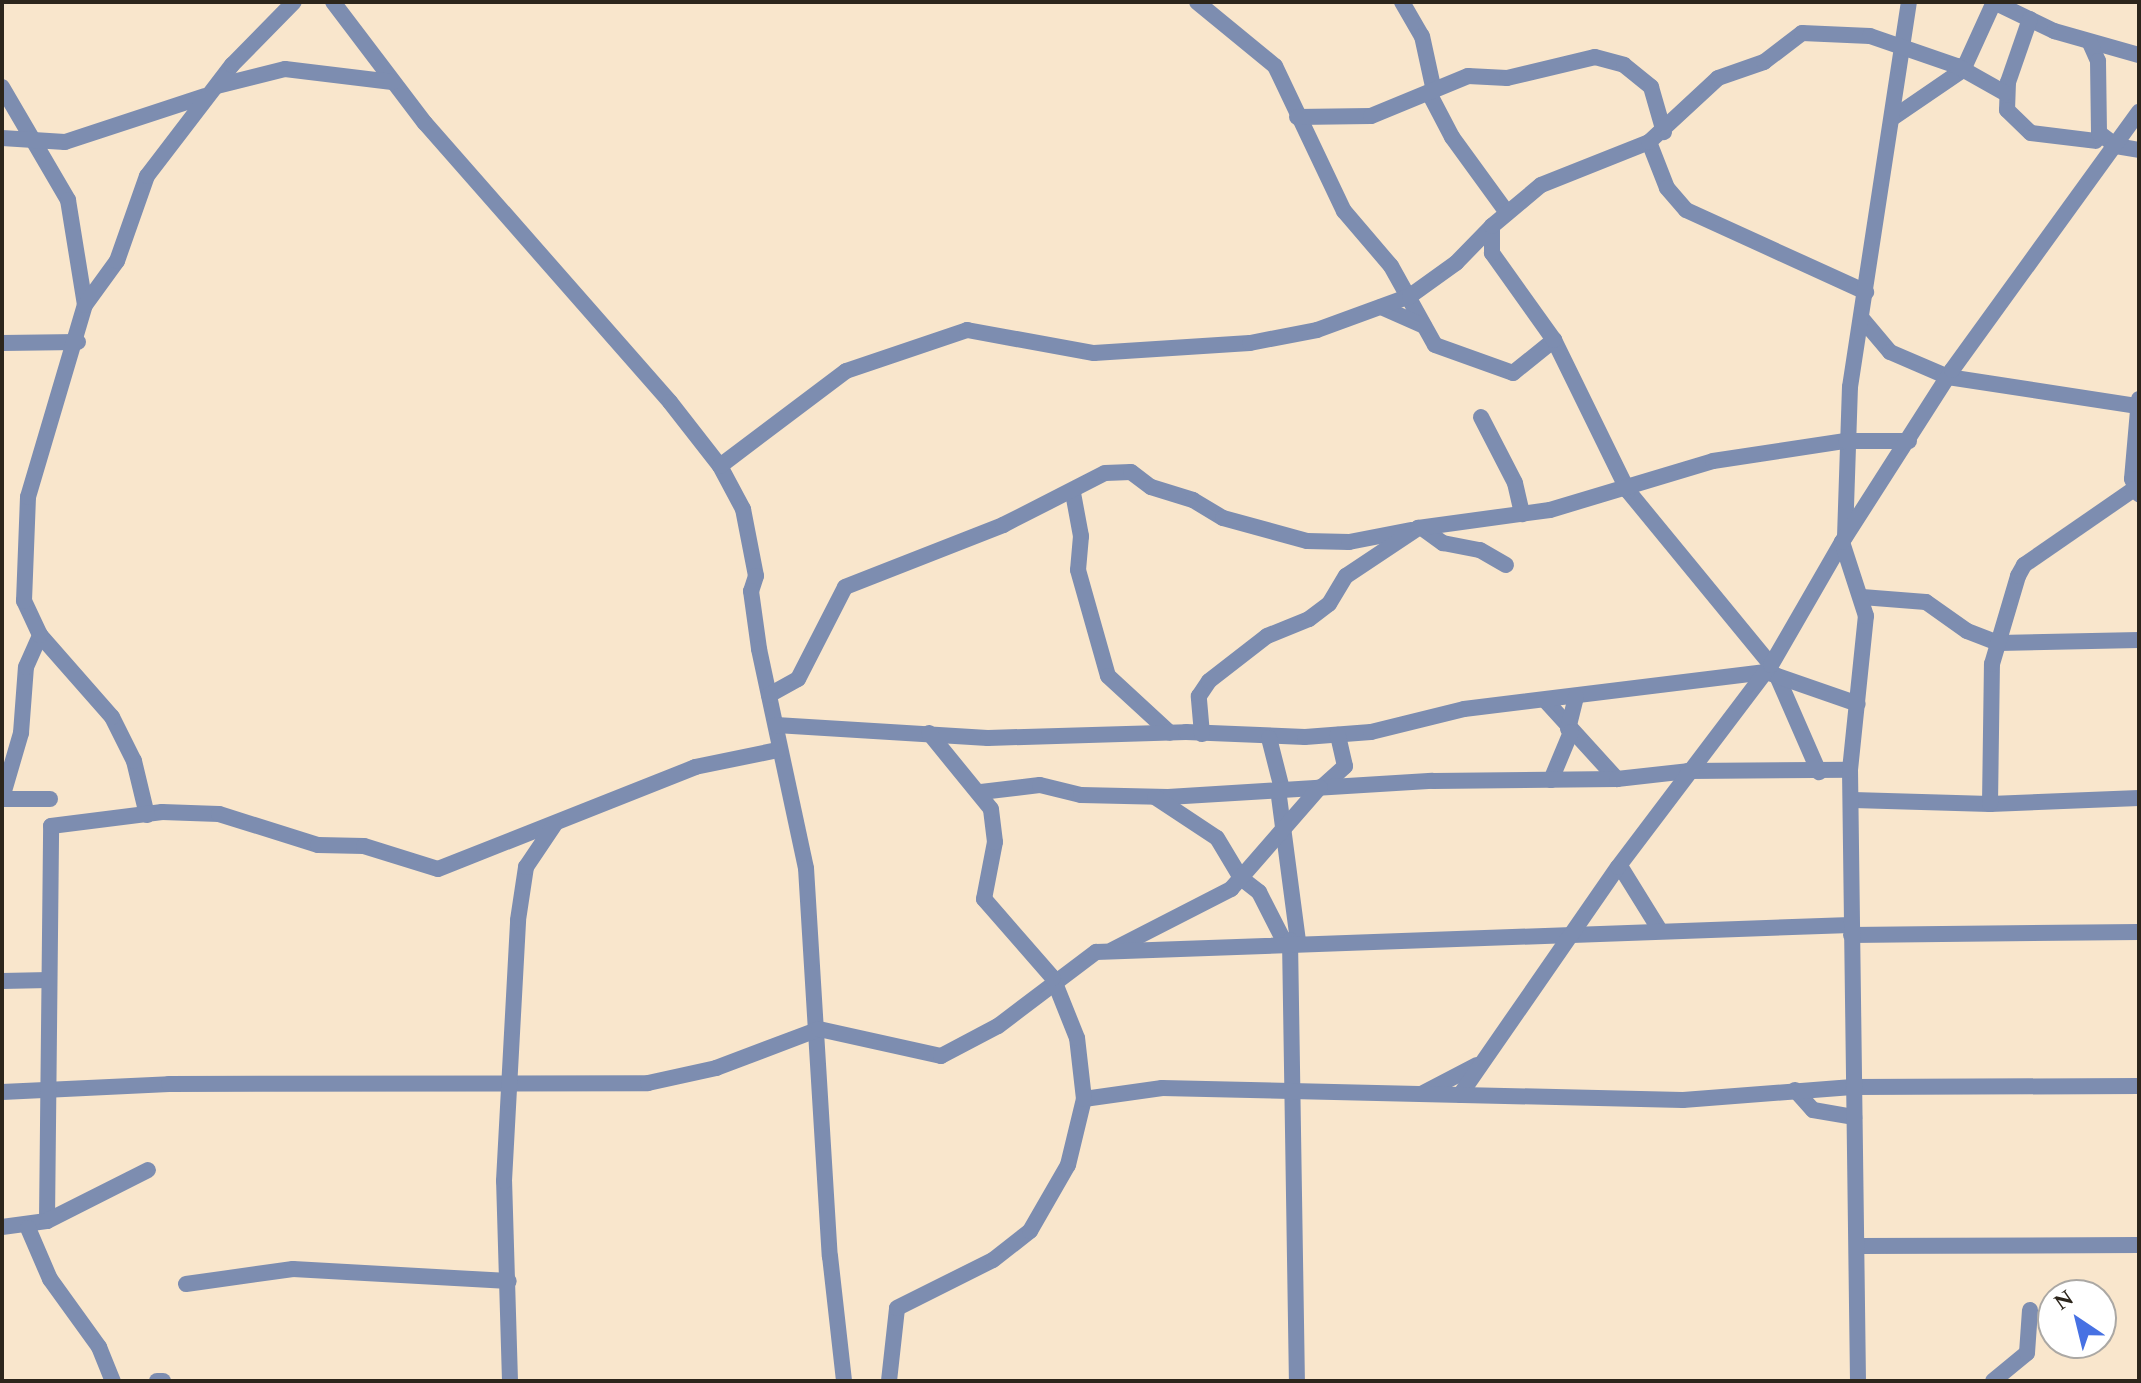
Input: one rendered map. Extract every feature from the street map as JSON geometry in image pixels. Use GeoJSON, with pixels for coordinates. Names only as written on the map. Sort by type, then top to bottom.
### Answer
{"type":"FeatureCollection","features":[{"type":"Feature","properties":{"kind":"street"},"geometry":{"type":"LineString","coordinates":[[85,305],[117,261],[147,176],[210,91],[294,2]]}},
{"type":"Feature","properties":{"kind":"street"},"geometry":{"type":"LineString","coordinates":[[333,2],[392,82],[567,279],[720,466],[743,509],[753,550],[756,576],[751,591],[778,750],[806,868],[819,1029],[830,1256],[844,1381]]}},
{"type":"Feature","properties":{"kind":"street"},"geometry":{"type":"LineString","coordinates":[[1197,2],[1270,59],[1344,211],[1410,296],[1424,326],[1451,354],[1513,373],[1554,340]]}},
{"type":"Feature","properties":{"kind":"street"},"geometry":{"type":"LineString","coordinates":[[1402,2],[1422,36],[1431,92],[1452,137],[1505,210]]}},
{"type":"Feature","properties":{"kind":"street"},"geometry":{"type":"LineString","coordinates":[[1858,1381],[1851,930],[1853,800],[1850,770],[1858,704],[1862,597],[1844,539],[1846,441],[1909,2]]}},
{"type":"Feature","properties":{"kind":"street"},"geometry":{"type":"LineString","coordinates":[[1894,117],[1963,70],[1994,2],[2090,43],[2139,55]]}},
{"type":"Feature","properties":{"kind":"street"},"geometry":{"type":"LineString","coordinates":[[2030,19],[2005,93],[2007,110],[2019,127],[2096,141]]}},
{"type":"Feature","properties":{"kind":"street"},"geometry":{"type":"LineString","coordinates":[[720,466],[846,371],[967,330],[1094,353],[1250,343],[1317,330],[1410,296],[1456,263],[1505,210],[1587,162],[1649,142],[1664,132],[1718,78],[1764,62],[1802,33],[1850,33],[1963,70],[2005,93]]}},
{"type":"Feature","properties":{"kind":"street"},"geometry":{"type":"LineString","coordinates":[[2090,43],[2098,61],[2099,133],[2116,146],[2139,150]]}},
{"type":"Feature","properties":{"kind":"street"},"geometry":{"type":"LineString","coordinates":[[1297,117],[1356,118],[1468,76],[1507,78],[1595,57],[1624,65],[1646,81],[1661,107],[1664,132]]}},
{"type":"Feature","properties":{"kind":"street"},"geometry":{"type":"LineString","coordinates":[[2,138],[65,142],[277,69],[392,82]]}},
{"type":"Feature","properties":{"kind":"street"},"geometry":{"type":"LineString","coordinates":[[2,87],[35,138],[68,200],[85,305],[78,342],[51,412],[28,497],[23,597],[40,635],[112,717],[134,761],[147,815]]}},
{"type":"Feature","properties":{"kind":"street"},"geometry":{"type":"LineString","coordinates":[[1460,1095],[1688,771],[1771,671],[1844,539],[1948,377],[2139,112]]}},
{"type":"Feature","properties":{"kind":"street"},"geometry":{"type":"LineString","coordinates":[[1649,142],[1667,188],[1686,210],[1866,292]]}},
{"type":"Feature","properties":{"kind":"street"},"geometry":{"type":"LineString","coordinates":[[1492,226],[1490,248],[1496,262],[1554,340],[1628,491],[1771,671],[1819,772]]}},
{"type":"Feature","properties":{"kind":"street"},"geometry":{"type":"LineString","coordinates":[[1381,307],[1424,326]]}},
{"type":"Feature","properties":{"kind":"street"},"geometry":{"type":"LineString","coordinates":[[1863,320],[1890,352],[1948,377],[2138,400],[2136,492],[2024,565],[1992,664],[1990,804]]}},
{"type":"Feature","properties":{"kind":"street"},"geometry":{"type":"LineString","coordinates":[[2,343],[78,342]]}},
{"type":"Feature","properties":{"kind":"street"},"geometry":{"type":"LineString","coordinates":[[1481,417],[1515,483],[1522,514]]}},
{"type":"Feature","properties":{"kind":"street"},"geometry":{"type":"LineString","coordinates":[[769,695],[798,679],[845,587],[1073,493],[1116,470],[1223,518],[1307,541],[1349,542],[1420,528],[1522,514],[1628,491],[1713,461],[1846,441],[1909,441]]}},
{"type":"Feature","properties":{"kind":"street"},"geometry":{"type":"LineString","coordinates":[[1073,493],[1081,536],[1078,570],[1108,676],[1170,733]]}},
{"type":"Feature","properties":{"kind":"street"},"geometry":{"type":"LineString","coordinates":[[1420,528],[1443,543],[1480,550],[1506,565]]}},
{"type":"Feature","properties":{"kind":"street"},"geometry":{"type":"LineString","coordinates":[[1202,734],[1199,696],[1209,681],[1267,636],[1309,619],[1329,604],[1346,576],[1420,528]]}},
{"type":"Feature","properties":{"kind":"street"},"geometry":{"type":"LineString","coordinates":[[1862,597],[1926,602],[1967,631],[1999,643],[2139,640]]}},
{"type":"Feature","properties":{"kind":"street"},"geometry":{"type":"LineString","coordinates":[[40,635],[26,667],[21,733],[2,799],[50,799]]}},
{"type":"Feature","properties":{"kind":"street"},"geometry":{"type":"LineString","coordinates":[[776,725],[929,733],[1170,733],[1269,738],[1338,735],[1362,733],[1464,709],[1771,671],[1858,704]]}},
{"type":"Feature","properties":{"kind":"street"},"geometry":{"type":"LineString","coordinates":[[1551,780],[1569,731],[1576,697]]}},
{"type":"Feature","properties":{"kind":"street"},"geometry":{"type":"LineString","coordinates":[[1545,700],[1569,731],[1602,756],[1617,779]]}},
{"type":"Feature","properties":{"kind":"street"},"geometry":{"type":"LineString","coordinates":[[889,1381],[897,1308],[993,1260],[1030,1231],[1068,1165],[1084,1099],[1077,1038],[1053,978],[984,899],[995,842],[991,809],[981,792],[929,733]]}},
{"type":"Feature","properties":{"kind":"street"},"geometry":{"type":"LineString","coordinates":[[1111,951],[1216,898],[1241,878],[1284,821],[1345,763],[1362,733]]}},
{"type":"Feature","properties":{"kind":"street"},"geometry":{"type":"LineString","coordinates":[[1338,735],[1345,763]]}},
{"type":"Feature","properties":{"kind":"street"},"geometry":{"type":"LineString","coordinates":[[1269,738],[1284,821],[1291,940],[1296,1091],[1297,1381]]}},
{"type":"Feature","properties":{"kind":"street"},"geometry":{"type":"LineString","coordinates":[[47,1221],[51,826],[147,815],[219,814],[318,845],[364,846],[423,869],[457,866],[695,767],[778,750]]}},
{"type":"Feature","properties":{"kind":"street"},"geometry":{"type":"LineString","coordinates":[[981,792],[1040,785],[1081,795],[1155,797],[1321,787],[1617,779],[1688,771],[1850,770]]}},
{"type":"Feature","properties":{"kind":"street"},"geometry":{"type":"LineString","coordinates":[[1155,797],[1217,838],[1241,878],[1259,892],[1291,940]]}},
{"type":"Feature","properties":{"kind":"street"},"geometry":{"type":"LineString","coordinates":[[1853,800],[1990,804],[2139,798]]}},
{"type":"Feature","properties":{"kind":"street"},"geometry":{"type":"LineString","coordinates":[[510,1381],[504,1181],[526,867],[556,823]]}},
{"type":"Feature","properties":{"kind":"street"},"geometry":{"type":"LineString","coordinates":[[1620,866],[1659,929]]}},
{"type":"Feature","properties":{"kind":"street"},"geometry":{"type":"LineString","coordinates":[[2,1092],[169,1084],[670,1081],[819,1029],[941,1056],[998,1026],[1053,978],[1084,957],[1111,951],[1291,940],[1659,929],[2139,932]]}},
{"type":"Feature","properties":{"kind":"street"},"geometry":{"type":"LineString","coordinates":[[2,981],[49,980]]}},
{"type":"Feature","properties":{"kind":"street"},"geometry":{"type":"LineString","coordinates":[[1422,1094],[1481,1062]]}},
{"type":"Feature","properties":{"kind":"street"},"geometry":{"type":"LineString","coordinates":[[1084,1099],[1162,1088],[1683,1100],[1853,1087],[2139,1086]]}},
{"type":"Feature","properties":{"kind":"street"},"geometry":{"type":"LineString","coordinates":[[1795,1090],[1813,1110],[1854,1117]]}},
{"type":"Feature","properties":{"kind":"street"},"geometry":{"type":"LineString","coordinates":[[2,1227],[28,1228],[47,1221],[148,1170]]}},
{"type":"Feature","properties":{"kind":"street"},"geometry":{"type":"LineString","coordinates":[[28,1228],[50,1279],[99,1347],[113,1381]]}},
{"type":"Feature","properties":{"kind":"street"},"geometry":{"type":"LineString","coordinates":[[1858,1246],[2139,1245]]}},
{"type":"Feature","properties":{"kind":"street"},"geometry":{"type":"LineString","coordinates":[[186,1284],[293,1269],[509,1281]]}},
{"type":"Feature","properties":{"kind":"street"},"geometry":{"type":"LineString","coordinates":[[1993,1381],[2027,1353],[2030,1310]]}}]}
